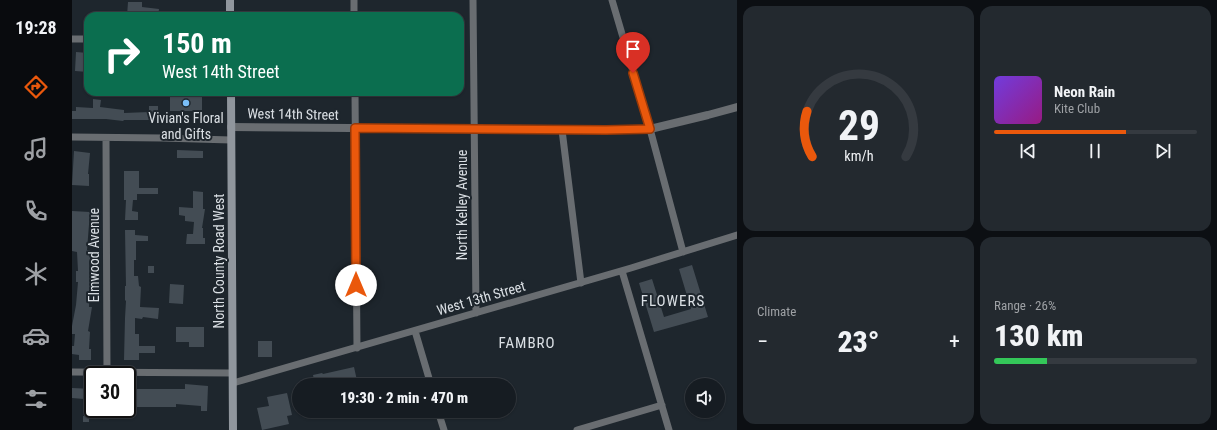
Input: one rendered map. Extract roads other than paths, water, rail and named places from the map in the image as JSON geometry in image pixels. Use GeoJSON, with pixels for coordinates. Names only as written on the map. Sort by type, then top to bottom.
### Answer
{"type":"FeatureCollection","features":[{"type":"Feature","properties":{"kind":"main road"},"geometry":{"type":"LineString","coordinates":[[230,0],[230,12]]}},
{"type":"Feature","properties":{"kind":"main road","name":"North County Road West"},"geometry":{"type":"LineString","coordinates":[[230,96],[233,430]]}},
{"type":"Feature","properties":{"kind":"street"},"geometry":{"type":"LineString","coordinates":[[354,0],[354,12]]}},
{"type":"Feature","properties":{"kind":"street","name":"North Kelley Avenue"},"geometry":{"type":"LineString","coordinates":[[473,0],[476,313]]}},
{"type":"Feature","properties":{"kind":"street"},"geometry":{"type":"LineString","coordinates":[[612,0],[650,129],[683,252]]}},
{"type":"Feature","properties":{"kind":"street"},"geometry":{"type":"LineString","coordinates":[[72,39],[84,39]]}},
{"type":"Feature","properties":{"kind":"street"},"geometry":{"type":"LineString","coordinates":[[355,96],[357,348]]}},
{"type":"Feature","properties":{"kind":"street","name":"West 14th Street"},"geometry":{"type":"LineString","coordinates":[[231,127],[562,130],[650,129],[737,107]]}},
{"type":"Feature","properties":{"kind":"street"},"geometry":{"type":"LineString","coordinates":[[562,130],[580,283]]}},
{"type":"Feature","properties":{"kind":"street"},"geometry":{"type":"LineString","coordinates":[[72,137],[231,140]]}},
{"type":"Feature","properties":{"kind":"street","name":"Elmwood Avenue"},"geometry":{"type":"LineString","coordinates":[[106,138],[107,366]]}},
{"type":"Feature","properties":{"kind":"street","name":"West 13th Street"},"geometry":{"type":"LineString","coordinates":[[233,383],[622,271],[737,236]]}},
{"type":"Feature","properties":{"kind":"street"},"geometry":{"type":"LineString","coordinates":[[622,271],[669,430]]}},
{"type":"Feature","properties":{"kind":"street"},"geometry":{"type":"LineString","coordinates":[[415,331],[429,378]]}},
{"type":"Feature","properties":{"kind":"street"},"geometry":{"type":"LineString","coordinates":[[72,372],[84,372]]}},
{"type":"Feature","properties":{"kind":"street"},"geometry":{"type":"LineString","coordinates":[[136,372],[232,373]]}},
{"type":"Feature","properties":{"kind":"street"},"geometry":{"type":"LineString","coordinates":[[577,430],[662,405]]}},
{"type":"Feature","properties":{"kind":"street"},"geometry":{"type":"LineString","coordinates":[[440,418],[444,430]]}},
{"type":"Feature","properties":{"kind":"place","name":"Vivian's Floral and Gifts"},"geometry":{"type":"Point","coordinates":[186,103]}},
{"type":"Feature","properties":{"kind":"district","name":"FLOWERS"},"geometry":{"type":"Point","coordinates":[673,301]}},
{"type":"Feature","properties":{"kind":"district","name":"FAMBRO"},"geometry":{"type":"Point","coordinates":[527,343]}}]}
